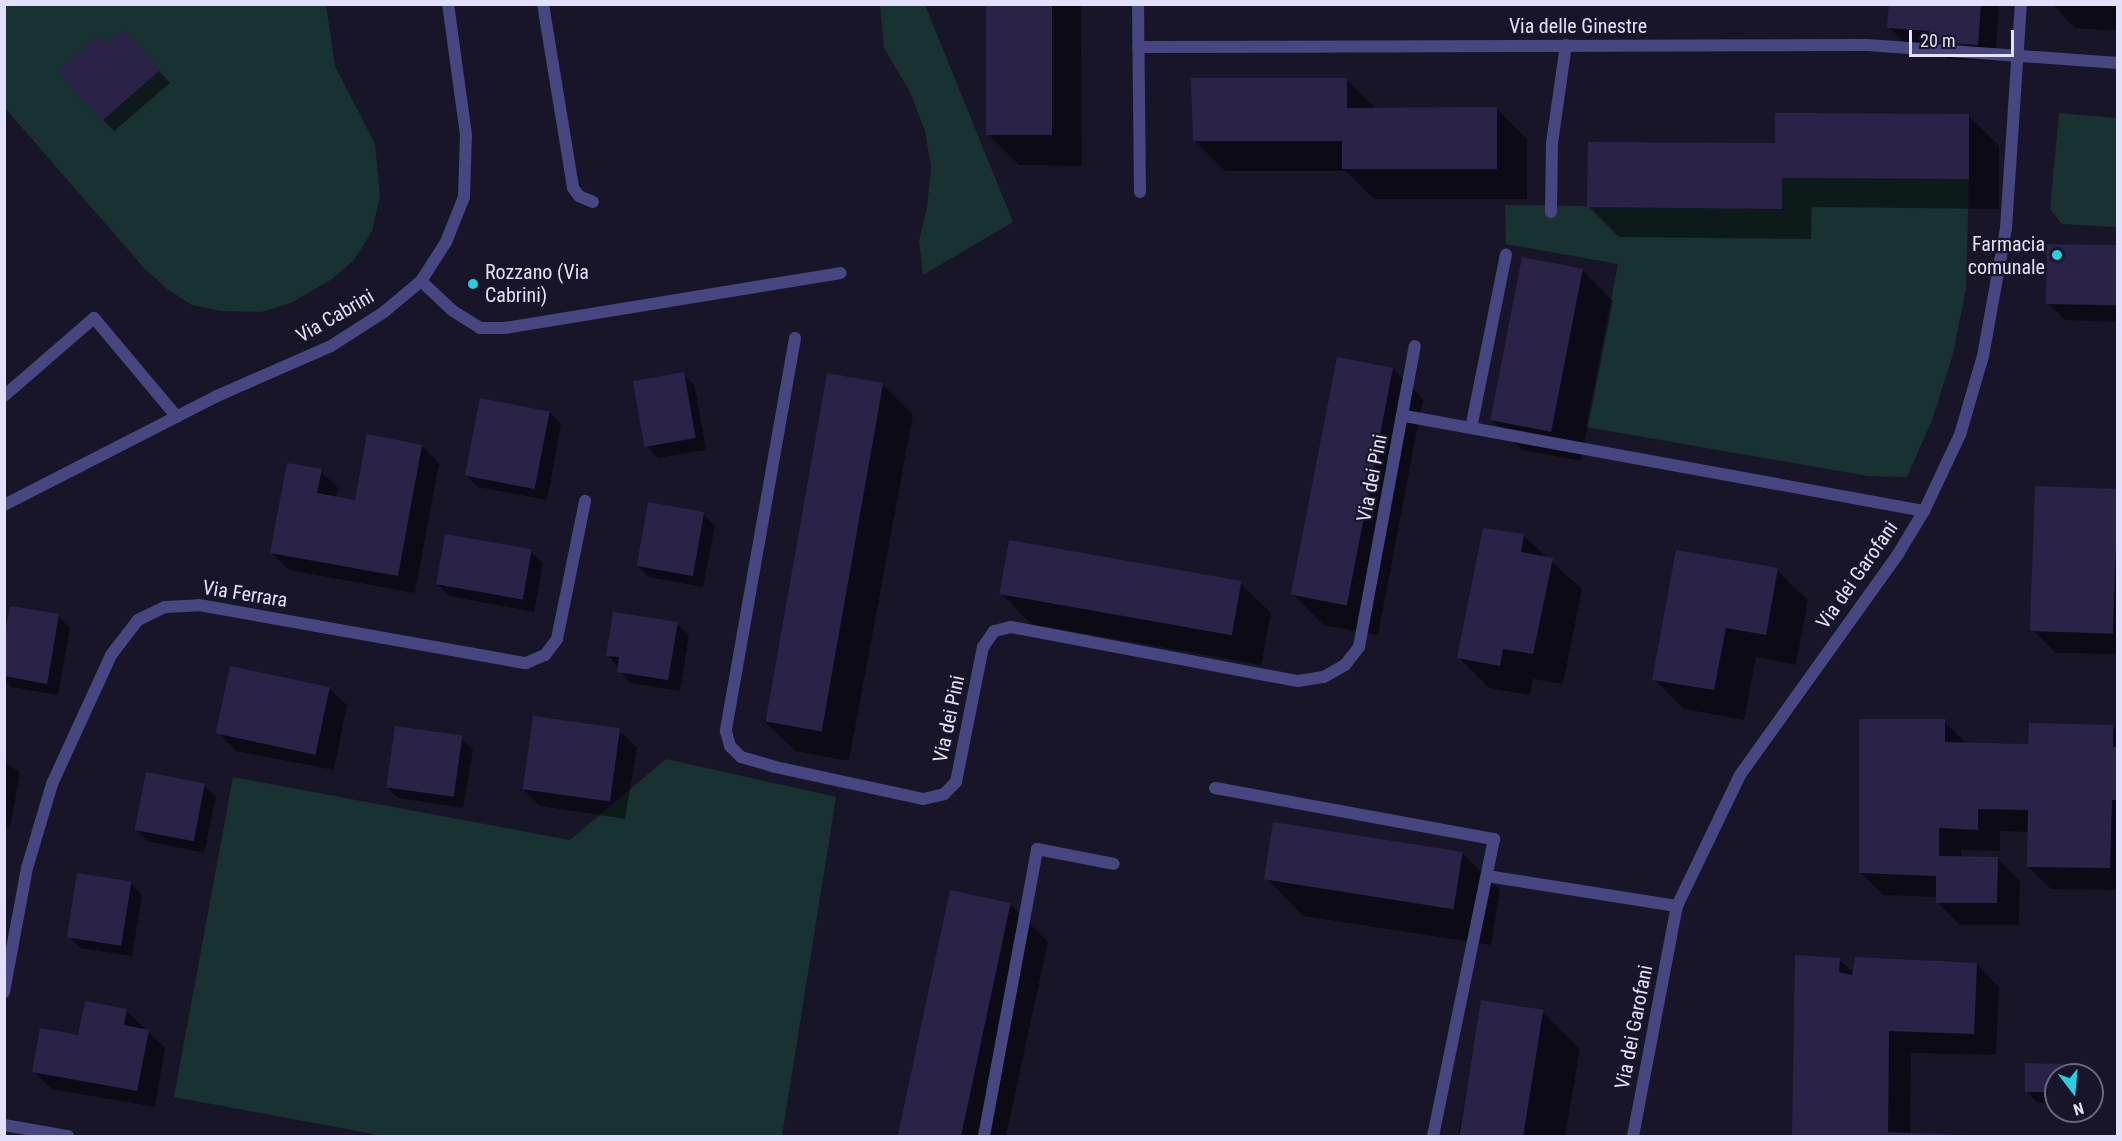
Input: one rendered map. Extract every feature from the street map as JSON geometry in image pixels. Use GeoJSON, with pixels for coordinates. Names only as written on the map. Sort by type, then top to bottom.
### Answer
{"type":"FeatureCollection","features":[{"type":"Feature","properties":{"kind":"street","name":"Via Cabrini"},"geometry":{"type":"LineString","coordinates":[[4,505],[177,417],[331,346],[384,312],[421,281],[446,242],[464,197],[466,135],[448,4]]}},
{"type":"Feature","properties":{"kind":"street"},"geometry":{"type":"LineString","coordinates":[[543,4],[573,188],[579,196],[593,202]]}},
{"type":"Feature","properties":{"kind":"street"},"geometry":{"type":"LineString","coordinates":[[1138,4],[1140,192]]}},
{"type":"Feature","properties":{"kind":"street","name":"Via dei Garofani"},"geometry":{"type":"LineString","coordinates":[[1633,1137],[1677,906],[1740,775],[1898,554],[1924,512],[1960,435],[1985,345],[2006,228],[2021,4]]}},
{"type":"Feature","properties":{"kind":"street"},"geometry":{"type":"LineString","coordinates":[[1551,212],[1552,143],[1566,45]]}},
{"type":"Feature","properties":{"kind":"street","name":"Via delle Ginestre"},"geometry":{"type":"LineString","coordinates":[[1138,47],[1867,45],[2018,54],[2118,63]]}},
{"type":"Feature","properties":{"kind":"street"},"geometry":{"type":"LineString","coordinates":[[1471,428],[1506,254]]}},
{"type":"Feature","properties":{"kind":"street"},"geometry":{"type":"LineString","coordinates":[[421,281],[453,311],[480,328],[505,328],[841,273]]}},
{"type":"Feature","properties":{"kind":"street"},"geometry":{"type":"LineString","coordinates":[[4,396],[94,318],[177,417]]}},
{"type":"Feature","properties":{"kind":"street","name":"Via dei Pini"},"geometry":{"type":"LineString","coordinates":[[795,338],[726,731],[730,746],[741,757],[775,767],[924,799],[944,794],[956,782],[983,647],[994,631],[1011,627],[1298,681],[1324,677],[1345,665],[1359,647],[1405,416],[1415,346]]}},
{"type":"Feature","properties":{"kind":"street","name":"Via dei Pini"},"geometry":{"type":"LineString","coordinates":[[1405,416],[1924,512]]}},
{"type":"Feature","properties":{"kind":"street","name":"Via Ferrara"},"geometry":{"type":"LineString","coordinates":[[4,992],[27,868],[52,784],[111,655],[138,620],[165,607],[199,605],[526,663],[545,655],[557,639],[585,501]]}},
{"type":"Feature","properties":{"kind":"street"},"geometry":{"type":"LineString","coordinates":[[1215,788],[1494,839],[1433,1137]]}},
{"type":"Feature","properties":{"kind":"street"},"geometry":{"type":"LineString","coordinates":[[984,1137],[1037,849],[1114,864]]}},
{"type":"Feature","properties":{"kind":"street"},"geometry":{"type":"LineString","coordinates":[[1487,876],[1677,906]]}},
{"type":"Feature","properties":{"kind":"street"},"geometry":{"type":"LineString","coordinates":[[4,1125],[68,1137]]}},
{"type":"Feature","properties":{"kind":"green space"},"geometry":{"type":"Polygon","coordinates":[[[4,5],[326,5],[335,66],[375,144],[380,196],[372,231],[354,260],[332,279],[291,303],[261,312],[222,311],[192,305],[167,289],[144,268],[5,108],[4,5]]]}},
{"type":"Feature","properties":{"kind":"green space"},"geometry":{"type":"Polygon","coordinates":[[[880,5],[925,5],[1013,222],[923,275],[919,241],[927,208],[931,167],[925,131],[910,92],[884,48],[880,5]]]}},
{"type":"Feature","properties":{"kind":"green space"},"geometry":{"type":"Polygon","coordinates":[[[2059,113],[2117,118],[2117,227],[2062,224],[2050,209],[2059,113]]]}},
{"type":"Feature","properties":{"kind":"green space"},"geometry":{"type":"Polygon","coordinates":[[[1782,178],[1969,179],[1966,289],[1953,354],[1932,420],[1907,477],[1868,476],[1586,427],[1618,264],[1506,244],[1505,205],[1781,209],[1782,178]]]}},
{"type":"Feature","properties":{"kind":"green space"},"geometry":{"type":"Polygon","coordinates":[[[666,759],[836,797],[782,1136],[384,1136],[174,1097],[233,777],[570,840],[666,759]]]}},
{"type":"Feature","properties":{"kind":"building"},"geometry":{"type":"Polygon","coordinates":[[[986,4],[1052,4],[1052,135],[986,135],[986,4]]]}},
{"type":"Feature","properties":{"kind":"building"},"geometry":{"type":"Polygon","coordinates":[[[1889,4],[1981,4],[1978,45],[1929,42],[1929,31],[1887,28],[1889,4]]]}},
{"type":"Feature","properties":{"kind":"building"},"geometry":{"type":"Polygon","coordinates":[[[124,30],[160,70],[102,121],[58,72],[99,35],[106,43],[124,30]]]}},
{"type":"Feature","properties":{"kind":"building"},"geometry":{"type":"Polygon","coordinates":[[[1191,78],[1347,78],[1347,108],[1497,107],[1497,169],[1342,169],[1342,141],[1193,141],[1191,78]]]}},
{"type":"Feature","properties":{"kind":"building"},"geometry":{"type":"Polygon","coordinates":[[[1775,113],[1969,114],[1969,179],[1782,178],[1782,209],[1587,207],[1588,142],[1775,143],[1775,113]]]}},
{"type":"Feature","properties":{"kind":"building"},"geometry":{"type":"Polygon","coordinates":[[[2047,244],[2118,245],[2117,305],[2046,304],[2047,244]]]}},
{"type":"Feature","properties":{"kind":"building"},"geometry":{"type":"Polygon","coordinates":[[[1522,257],[1583,269],[1551,432],[1490,420],[1522,257]]]}},
{"type":"Feature","properties":{"kind":"building"},"geometry":{"type":"Polygon","coordinates":[[[1337,357],[1393,368],[1347,605],[1291,595],[1337,357]]]}},
{"type":"Feature","properties":{"kind":"building"},"geometry":{"type":"Polygon","coordinates":[[[684,372],[696,438],[644,447],[633,381],[684,372]]]}},
{"type":"Feature","properties":{"kind":"building"},"geometry":{"type":"Polygon","coordinates":[[[827,373],[883,383],[822,732],[766,722],[827,373]]]}},
{"type":"Feature","properties":{"kind":"building"},"geometry":{"type":"Polygon","coordinates":[[[480,398],[550,412],[535,489],[465,476],[480,398]]]}},
{"type":"Feature","properties":{"kind":"building"},"geometry":{"type":"Polygon","coordinates":[[[367,434],[422,445],[398,576],[270,553],[287,463],[322,469],[317,493],[355,500],[367,434]]]}},
{"type":"Feature","properties":{"kind":"building"},"geometry":{"type":"Polygon","coordinates":[[[2035,486],[2118,489],[2113,634],[2030,631],[2035,486]]]}},
{"type":"Feature","properties":{"kind":"building"},"geometry":{"type":"Polygon","coordinates":[[[648,502],[704,512],[693,576],[637,566],[648,502]]]}},
{"type":"Feature","properties":{"kind":"building"},"geometry":{"type":"Polygon","coordinates":[[[1483,528],[1524,534],[1521,552],[1553,558],[1533,654],[1503,649],[1500,666],[1457,658],[1483,528]]]}},
{"type":"Feature","properties":{"kind":"building"},"geometry":{"type":"Polygon","coordinates":[[[445,534],[532,549],[523,600],[436,584],[445,534]]]}},
{"type":"Feature","properties":{"kind":"building"},"geometry":{"type":"Polygon","coordinates":[[[1009,540],[1241,581],[1232,635],[999,594],[1009,540]]]}},
{"type":"Feature","properties":{"kind":"building"},"geometry":{"type":"Polygon","coordinates":[[[1676,550],[1778,568],[1766,635],[1726,628],[1714,690],[1652,680],[1676,550]]]}},
{"type":"Feature","properties":{"kind":"building"},"geometry":{"type":"Polygon","coordinates":[[[10,606],[59,614],[47,684],[4,676],[4,637],[10,606]]]}},
{"type":"Feature","properties":{"kind":"building"},"geometry":{"type":"Polygon","coordinates":[[[613,612],[678,622],[668,680],[617,672],[619,657],[606,656],[613,612]]]}},
{"type":"Feature","properties":{"kind":"building"},"geometry":{"type":"Polygon","coordinates":[[[230,666],[330,687],[315,755],[216,733],[230,666]]]}},
{"type":"Feature","properties":{"kind":"building"},"geometry":{"type":"Polygon","coordinates":[[[533,716],[620,728],[610,802],[523,789],[533,716]]]}},
{"type":"Feature","properties":{"kind":"building"},"geometry":{"type":"Polygon","coordinates":[[[1859,719],[1945,719],[1945,742],[2028,744],[2029,723],[2113,725],[2113,747],[2118,747],[2118,800],[2112,800],[2110,868],[2027,867],[2028,810],[1978,809],[1978,830],[1939,828],[1939,856],[1998,857],[1997,903],[1936,903],[1936,876],[1859,873],[1859,719]]]}},
{"type":"Feature","properties":{"kind":"building"},"geometry":{"type":"Polygon","coordinates":[[[395,726],[462,735],[454,797],[386,787],[395,726]]]}},
{"type":"Feature","properties":{"kind":"building"},"geometry":{"type":"Polygon","coordinates":[[[146,772],[205,783],[194,841],[135,830],[146,772]]]}},
{"type":"Feature","properties":{"kind":"building"},"geometry":{"type":"Polygon","coordinates":[[[1273,822],[1463,852],[1454,909],[1264,879],[1273,822]]]}},
{"type":"Feature","properties":{"kind":"building"},"geometry":{"type":"Polygon","coordinates":[[[77,873],[131,882],[121,946],[67,937],[77,873]]]}},
{"type":"Feature","properties":{"kind":"building"},"geometry":{"type":"Polygon","coordinates":[[[950,890],[1011,903],[961,1136],[898,1136],[950,890]]]}},
{"type":"Feature","properties":{"kind":"building"},"geometry":{"type":"Polygon","coordinates":[[[1795,955],[1840,958],[1839,972],[1852,975],[1855,957],[1977,963],[1974,1034],[1889,1031],[1888,1132],[1994,1136],[1792,1136],[1795,955]]]}},
{"type":"Feature","properties":{"kind":"building"},"geometry":{"type":"Polygon","coordinates":[[[1481,1000],[1543,1010],[1523,1136],[1459,1136],[1481,1000]]]}},
{"type":"Feature","properties":{"kind":"building"},"geometry":{"type":"Polygon","coordinates":[[[85,1001],[127,1009],[124,1025],[149,1030],[137,1091],[32,1072],[40,1028],[78,1035],[85,1001]]]}},
{"type":"Feature","properties":{"kind":"building"},"geometry":{"type":"Polygon","coordinates":[[[2025,1063],[2044,1063],[2044,1092],[2025,1092],[2025,1063]]]}},
{"type":"Feature","properties":{"kind":"place","name":"Farmacia comunale"},"geometry":{"type":"Point","coordinates":[2057,255]}},
{"type":"Feature","properties":{"kind":"place","name":"Rozzano (Via Cabrini)"},"geometry":{"type":"Point","coordinates":[473,284]}}]}
